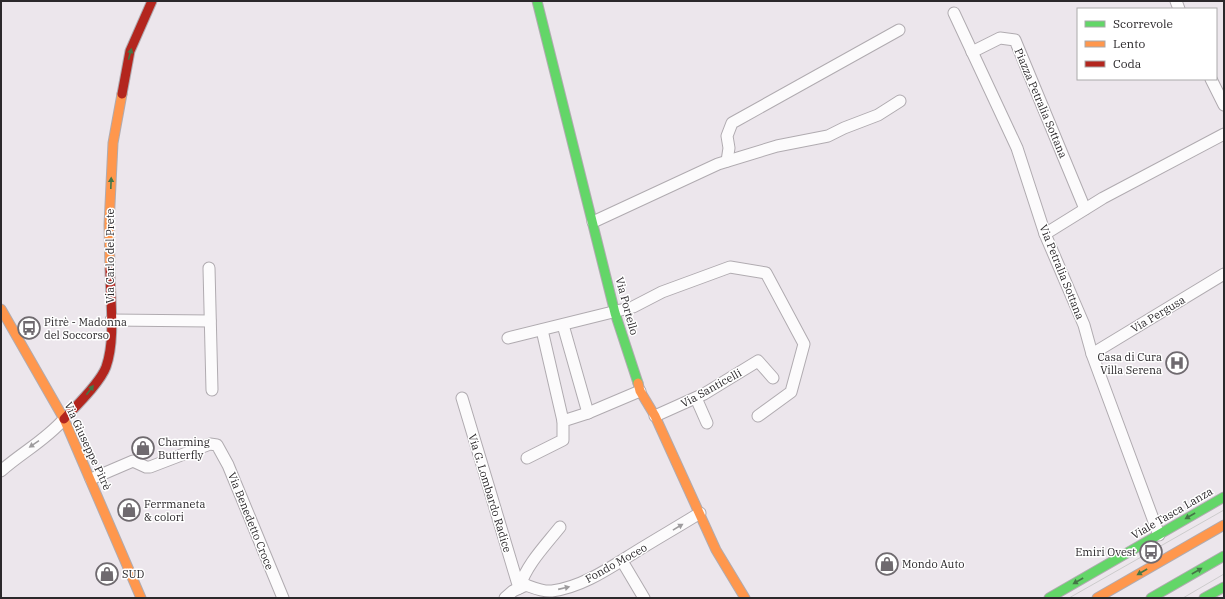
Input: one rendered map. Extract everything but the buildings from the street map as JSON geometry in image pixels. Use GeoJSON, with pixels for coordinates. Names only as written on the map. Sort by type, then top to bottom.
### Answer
{"type":"FeatureCollection","features":[{"type":"Feature","properties":{"kind":"street","name":"Via Carlo del Prete"},"geometry":{"type":"LineString","coordinates":[[1,471],[18,455],[54,431],[88,393],[106,367],[113,326],[111,320],[109,225],[113,143],[130,51],[152,1]]}},
{"type":"Feature","properties":{"kind":"street","name":"Via Portello"},"geometry":{"type":"LineString","coordinates":[[537,1],[615,313],[640,391],[659,414],[716,550],[745,598]]}},
{"type":"Feature","properties":{"kind":"street","name":"Via Petralia Sottana"},"geometry":{"type":"LineString","coordinates":[[954,13],[1017,148],[1045,234],[1084,325],[1092,354],[1159,535]]}},
{"type":"Feature","properties":{"kind":"street"},"geometry":{"type":"LineString","coordinates":[[727,161],[729,148],[727,136],[732,123],[899,30]]}},
{"type":"Feature","properties":{"kind":"street","name":"Piazza Petralia Sottana"},"geometry":{"type":"LineString","coordinates":[[972,52],[1000,38],[1014,40],[1085,209]]}},
{"type":"Feature","properties":{"kind":"street"},"geometry":{"type":"LineString","coordinates":[[1211,80],[1224,106]]}},
{"type":"Feature","properties":{"kind":"street"},"geometry":{"type":"LineString","coordinates":[[593,222],[727,161],[777,146],[828,136],[878,115],[900,100]]}},
{"type":"Feature","properties":{"kind":"street"},"geometry":{"type":"LineString","coordinates":[[1045,234],[1085,209],[1224,134]]}},
{"type":"Feature","properties":{"kind":"street"},"geometry":{"type":"LineString","coordinates":[[508,338],[615,313],[633,307],[662,292],[730,267],[766,273],[804,344],[790,392],[758,416]]}},
{"type":"Feature","properties":{"kind":"street"},"geometry":{"type":"LineString","coordinates":[[209,268],[212,390]]}},
{"type":"Feature","properties":{"kind":"street","name":"Via Pergusa"},"geometry":{"type":"LineString","coordinates":[[1092,354],[1224,274]]}},
{"type":"Feature","properties":{"kind":"street","name":"Via Giuseppe Pitrè"},"geometry":{"type":"LineString","coordinates":[[1,310],[64,419],[141,598]]}},
{"type":"Feature","properties":{"kind":"street"},"geometry":{"type":"LineString","coordinates":[[111,320],[210,322]]}},
{"type":"Feature","properties":{"kind":"street"},"geometry":{"type":"LineString","coordinates":[[563,325],[588,413]]}},
{"type":"Feature","properties":{"kind":"street"},"geometry":{"type":"LineString","coordinates":[[528,458],[563,440],[563,421],[542,330]]}},
{"type":"Feature","properties":{"kind":"street","name":"Via Santicelli"},"geometry":{"type":"LineString","coordinates":[[659,414],[696,398],[758,361],[773,378]]}},
{"type":"Feature","properties":{"kind":"street"},"geometry":{"type":"LineString","coordinates":[[563,421],[588,413],[640,391]]}},
{"type":"Feature","properties":{"kind":"street","name":"Via G. Lombardo Radice"},"geometry":{"type":"LineString","coordinates":[[462,398],[522,586]]}},
{"type":"Feature","properties":{"kind":"street"},"geometry":{"type":"LineString","coordinates":[[696,398],[707,423]]}},
{"type":"Feature","properties":{"kind":"street","name":"Via Benedetto Croce"},"geometry":{"type":"LineString","coordinates":[[91,479],[133,461],[146,467],[150,467],[210,444],[217,444],[228,465],[283,598]]}},
{"type":"Feature","properties":{"kind":"street","name":"Viale Tasca Lanza"},"geometry":{"type":"LineString","coordinates":[[1049,598],[1224,497]]}},
{"type":"Feature","properties":{"kind":"street","name":"Fondo Moceo"},"geometry":{"type":"LineString","coordinates":[[522,586],[551,591],[572,586],[622,561],[700,513]]}},
{"type":"Feature","properties":{"kind":"street"},"geometry":{"type":"LineString","coordinates":[[1097,598],[1224,525]]}},
{"type":"Feature","properties":{"kind":"street"},"geometry":{"type":"LineString","coordinates":[[505,598],[522,586],[524,574],[531,563],[560,527]]}},
{"type":"Feature","properties":{"kind":"street"},"geometry":{"type":"LineString","coordinates":[[1152,598],[1224,556]]}},
{"type":"Feature","properties":{"kind":"street"},"geometry":{"type":"LineString","coordinates":[[622,561],[644,598]]}},
{"type":"Feature","properties":{"kind":"street"},"geometry":{"type":"LineString","coordinates":[[1204,598],[1224,587]]}},
{"type":"Feature","properties":{"kind":"tram line"},"geometry":{"type":"LineString","coordinates":[[1069,598],[1224,510]]}},
{"type":"Feature","properties":{"kind":"tram line"},"geometry":{"type":"LineString","coordinates":[[1183,598],[1224,574]]}},
{"type":"Feature","properties":{"kind":"traffic: fast"},"geometry":{"type":"LineString","coordinates":[[537,1],[615,313],[638,383]]}},
{"type":"Feature","properties":{"kind":"traffic: fast"},"geometry":{"type":"LineString","coordinates":[[1049,598],[1224,497]]}},
{"type":"Feature","properties":{"kind":"traffic: fast"},"geometry":{"type":"LineString","coordinates":[[1151,598],[1224,556]]}},
{"type":"Feature","properties":{"kind":"traffic: fast"},"geometry":{"type":"LineString","coordinates":[[1204,598],[1224,587]]}},
{"type":"Feature","properties":{"kind":"traffic: slow"},"geometry":{"type":"LineString","coordinates":[[110,269],[109,225],[113,143],[122,94]]}},
{"type":"Feature","properties":{"kind":"traffic: slow"},"geometry":{"type":"LineString","coordinates":[[1,309],[64,419],[141,598]]}},
{"type":"Feature","properties":{"kind":"traffic: slow"},"geometry":{"type":"LineString","coordinates":[[638,383],[640,391],[655,416],[716,550],[745,598]]}},
{"type":"Feature","properties":{"kind":"traffic: slow"},"geometry":{"type":"LineString","coordinates":[[1097,598],[1224,525]]}},
{"type":"Feature","properties":{"kind":"traffic: jam"},"geometry":{"type":"LineString","coordinates":[[122,94],[130,51],[152,1]]}},
{"type":"Feature","properties":{"kind":"traffic: jam"},"geometry":{"type":"LineString","coordinates":[[64,419],[99,380],[106,367],[112,332],[110,269]]}},
{"type":"Feature","properties":{"kind":"place","name":"Pitrè - Madonna del Soccorso"},"geometry":{"type":"Point","coordinates":[29,328]}},
{"type":"Feature","properties":{"kind":"place","name":"Casa di Cura Villa Serena"},"geometry":{"type":"Point","coordinates":[1177,363]}},
{"type":"Feature","properties":{"kind":"place","name":"Charming Butterfly"},"geometry":{"type":"Point","coordinates":[143,448]}},
{"type":"Feature","properties":{"kind":"place","name":"Ferrmaneta & colori"},"geometry":{"type":"Point","coordinates":[129,510]}},
{"type":"Feature","properties":{"kind":"place","name":"Emiri Ovest"},"geometry":{"type":"Point","coordinates":[1151,552]}},
{"type":"Feature","properties":{"kind":"place","name":"Mondo Auto"},"geometry":{"type":"Point","coordinates":[887,564]}},
{"type":"Feature","properties":{"kind":"place","name":"SUD"},"geometry":{"type":"Point","coordinates":[107,574]}}]}
